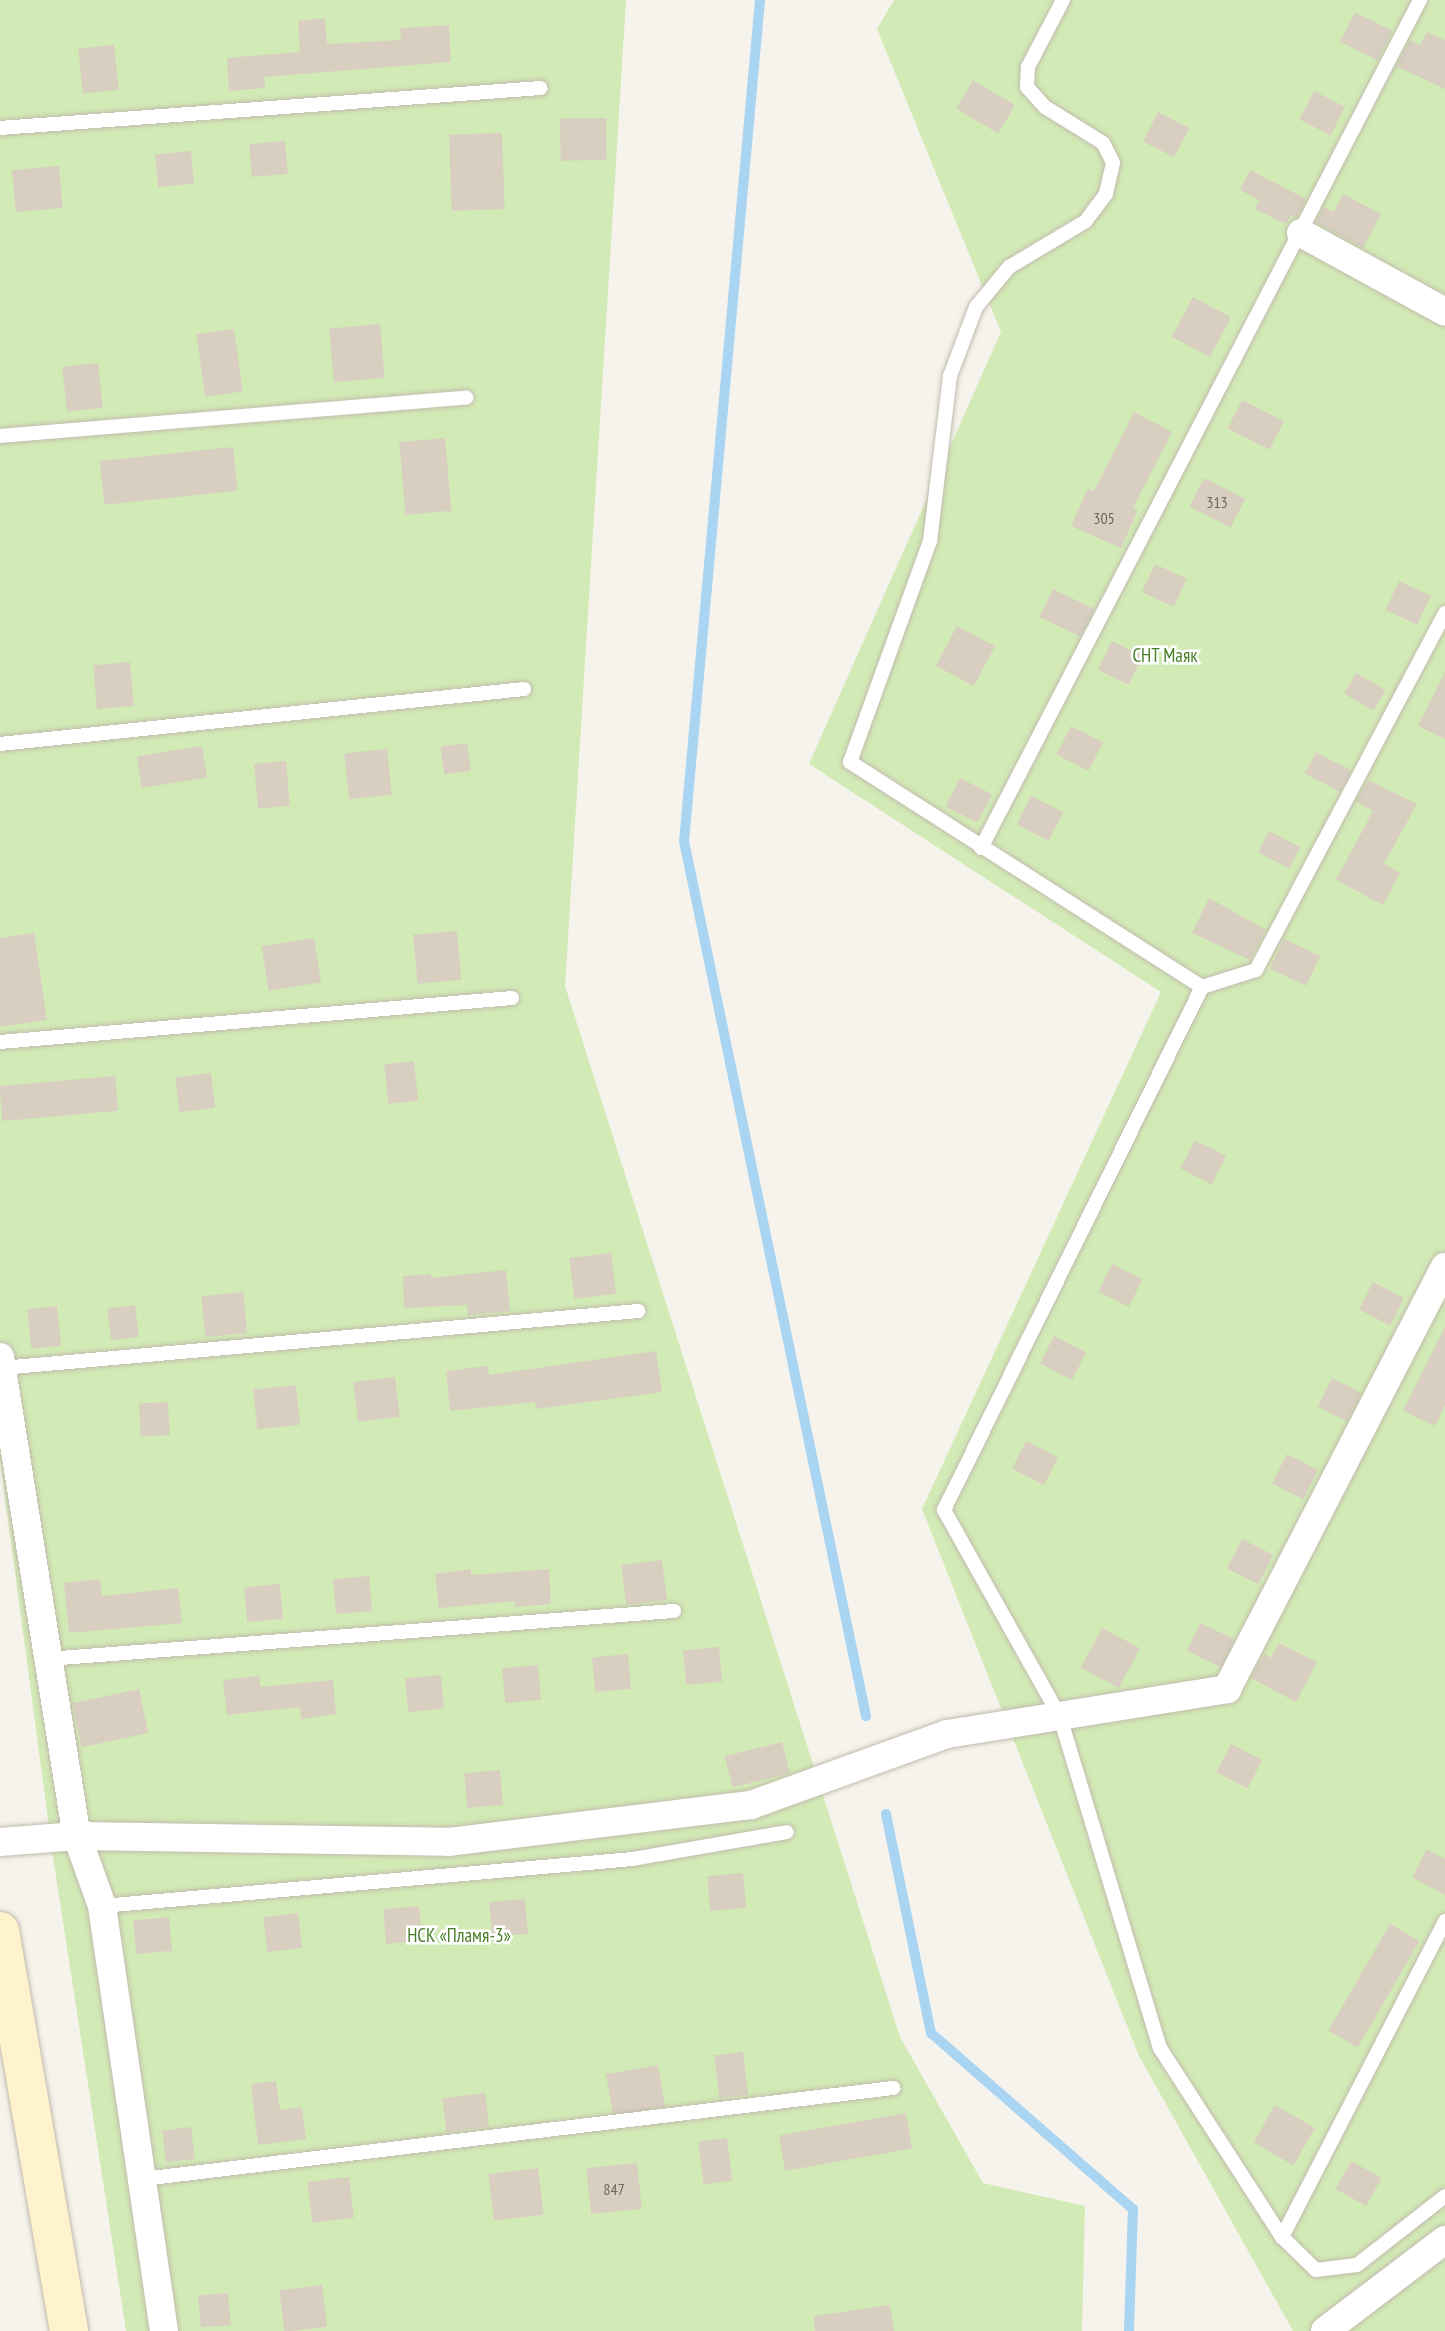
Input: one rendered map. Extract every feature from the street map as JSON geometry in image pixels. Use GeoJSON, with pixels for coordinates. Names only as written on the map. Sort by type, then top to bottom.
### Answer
{"type":"FeatureCollection","features":[{"type":"Feature","properties":{"kind":"street"},"geometry":{"type":"LineString","coordinates":[[1301,233],[1445,312]]}},
{"type":"Feature","properties":{"kind":"street"},"geometry":{"type":"LineString","coordinates":[[0,1842],[78,1836],[449,1842],[751,1805],[947,1734],[1227,1689],[1445,1267]]}},
{"type":"Feature","properties":{"kind":"street"},"geometry":{"type":"LineString","coordinates":[[1,1362],[47,1659],[78,1836],[102,1906],[164,2331]]}},
{"type":"Feature","properties":{"kind":"street"},"geometry":{"type":"LineString","coordinates":[[0,1931],[11,2047],[69,2331]]}},
{"type":"Feature","properties":{"kind":"street"},"geometry":{"type":"LineString","coordinates":[[1325,2331],[1445,2240]]}},
{"type":"Feature","properties":{"kind":"lane"},"geometry":{"type":"LineString","coordinates":[[1063,0],[1028,67],[1027,87],[1045,107],[1103,142],[1113,163],[1106,194],[1086,221],[1009,267],[976,307],[950,376],[930,541],[850,762],[1202,987]]}},
{"type":"Feature","properties":{"kind":"lane"},"geometry":{"type":"LineString","coordinates":[[981,848],[1420,0]]}},
{"type":"Feature","properties":{"kind":"lane"},"geometry":{"type":"LineString","coordinates":[[0,128],[541,88]]}},
{"type":"Feature","properties":{"kind":"lane"},"geometry":{"type":"LineString","coordinates":[[0,436],[466,398]]}},
{"type":"Feature","properties":{"kind":"lane"},"geometry":{"type":"LineString","coordinates":[[1445,613],[1256,970],[1202,987],[944,1510],[1060,1717],[1160,2048],[1282,2237],[1316,2270],[1357,2265],[1445,2196]]}},
{"type":"Feature","properties":{"kind":"lane"},"geometry":{"type":"LineString","coordinates":[[0,744],[524,689]]}},
{"type":"Feature","properties":{"kind":"lane"},"geometry":{"type":"LineString","coordinates":[[0,1042],[512,998]]}},
{"type":"Feature","properties":{"kind":"lane"},"geometry":{"type":"LineString","coordinates":[[1,1362],[638,1311]]}},
{"type":"Feature","properties":{"kind":"lane"},"geometry":{"type":"LineString","coordinates":[[47,1659],[674,1611]]}},
{"type":"Feature","properties":{"kind":"lane"},"geometry":{"type":"LineString","coordinates":[[102,1906],[633,1859],[787,1832]]}},
{"type":"Feature","properties":{"kind":"lane"},"geometry":{"type":"LineString","coordinates":[[1282,2237],[1445,1921]]}},
{"type":"Feature","properties":{"kind":"lane"},"geometry":{"type":"LineString","coordinates":[[143,2179],[893,2088]]}},
{"type":"Feature","properties":{"kind":"green space","name":"НСК «Пламя-3»"},"geometry":{"type":"Polygon","coordinates":[[[0,0],[626,0],[565,986],[900,2037],[983,2183],[1085,2206],[1082,2331],[126,2331],[53,1857],[0,1460],[0,0]]]}},
{"type":"Feature","properties":{"kind":"green space","name":"СНТ Маяк"},"geometry":{"type":"Polygon","coordinates":[[[894,0],[1445,0],[1445,2331],[1293,2331],[1139,2056],[922,1509],[1161,992],[809,764],[1001,332],[877,29],[894,0]]]}},
{"type":"Feature","properties":{"kind":"building"},"geometry":{"type":"Polygon","coordinates":[[[1355,12],[1392,31],[1377,60],[1340,41],[1355,12]]]}},
{"type":"Feature","properties":{"kind":"building"},"geometry":{"type":"Polygon","coordinates":[[[325,18],[327,44],[401,40],[400,28],[449,25],[451,62],[264,77],[265,88],[229,91],[227,58],[300,52],[298,21],[325,18]]]}},
{"type":"Feature","properties":{"kind":"building"},"geometry":{"type":"Polygon","coordinates":[[[1427,32],[1445,40],[1445,89],[1396,66],[1410,40],[1420,45],[1427,32]]]}},
{"type":"Feature","properties":{"kind":"building"},"geometry":{"type":"Polygon","coordinates":[[[114,45],[119,90],[83,94],[78,49],[114,45]]]}},
{"type":"Feature","properties":{"kind":"building"},"geometry":{"type":"Polygon","coordinates":[[[973,80],[1015,105],[998,134],[956,108],[973,80]]]}},
{"type":"Feature","properties":{"kind":"building"},"geometry":{"type":"Polygon","coordinates":[[[1314,91],[1345,107],[1331,135],[1299,120],[1314,91]]]}},
{"type":"Feature","properties":{"kind":"building"},"geometry":{"type":"Polygon","coordinates":[[[1158,112],[1189,128],[1174,157],[1143,141],[1158,112]]]}},
{"type":"Feature","properties":{"kind":"building"},"geometry":{"type":"Polygon","coordinates":[[[606,118],[607,160],[561,161],[560,119],[606,118]]]}},
{"type":"Feature","properties":{"kind":"building"},"geometry":{"type":"Polygon","coordinates":[[[502,133],[505,209],[452,211],[449,135],[502,133]]]}},
{"type":"Feature","properties":{"kind":"building"},"geometry":{"type":"Polygon","coordinates":[[[285,141],[288,174],[252,177],[249,144],[285,141]]]}},
{"type":"Feature","properties":{"kind":"building"},"geometry":{"type":"Polygon","coordinates":[[[191,151],[194,184],[158,187],[155,154],[191,151]]]}},
{"type":"Feature","properties":{"kind":"building"},"geometry":{"type":"Polygon","coordinates":[[[59,166],[63,208],[16,212],[12,170],[59,166]]]}},
{"type":"Feature","properties":{"kind":"building"},"geometry":{"type":"Polygon","coordinates":[[[1250,170],[1306,199],[1297,217],[1290,216],[1286,224],[1255,209],[1259,200],[1240,190],[1250,170]]]}},
{"type":"Feature","properties":{"kind":"building"},"geometry":{"type":"Polygon","coordinates":[[[1343,194],[1381,214],[1363,248],[1316,222],[1324,207],[1334,212],[1343,194]]]}},
{"type":"Feature","properties":{"kind":"building"},"geometry":{"type":"Polygon","coordinates":[[[1193,297],[1231,317],[1210,357],[1172,337],[1193,297]]]}},
{"type":"Feature","properties":{"kind":"building"},"geometry":{"type":"Polygon","coordinates":[[[380,324],[385,378],[334,382],[329,328],[380,324]]]}},
{"type":"Feature","properties":{"kind":"building"},"geometry":{"type":"Polygon","coordinates":[[[234,329],[243,391],[205,397],[196,334],[234,329]]]}},
{"type":"Feature","properties":{"kind":"building"},"geometry":{"type":"Polygon","coordinates":[[[98,363],[103,408],[67,412],[62,367],[98,363]]]}},
{"type":"Feature","properties":{"kind":"building"},"geometry":{"type":"Polygon","coordinates":[[[1242,400],[1284,421],[1269,450],[1227,429],[1242,400]]]}},
{"type":"Feature","properties":{"kind":"building"},"geometry":{"type":"Polygon","coordinates":[[[1134,412],[1172,432],[1133,508],[1138,510],[1121,548],[1071,526],[1088,488],[1094,491],[1134,412]]]}},
{"type":"Feature","properties":{"kind":"building"},"geometry":{"type":"Polygon","coordinates":[[[445,438],[451,511],[406,515],[399,442],[445,438]]]}},
{"type":"Feature","properties":{"kind":"building"},"geometry":{"type":"Polygon","coordinates":[[[233,447],[238,491],[104,505],[100,461],[233,447]]]}},
{"type":"Feature","properties":{"kind":"building"},"geometry":{"type":"Polygon","coordinates":[[[1204,478],[1245,499],[1230,527],[1189,507],[1204,478]]]}},
{"type":"Feature","properties":{"kind":"building"},"geometry":{"type":"Polygon","coordinates":[[[1155,564],[1187,579],[1174,607],[1142,592],[1155,564]]]}},
{"type":"Feature","properties":{"kind":"building"},"geometry":{"type":"Polygon","coordinates":[[[1399,581],[1431,596],[1417,625],[1385,610],[1399,581]]]}},
{"type":"Feature","properties":{"kind":"building"},"geometry":{"type":"Polygon","coordinates":[[[1053,589],[1094,609],[1081,637],[1039,617],[1053,589]]]}},
{"type":"Feature","properties":{"kind":"building"},"geometry":{"type":"Polygon","coordinates":[[[957,626],[995,646],[974,686],[936,666],[957,626]]]}},
{"type":"Feature","properties":{"kind":"building"},"geometry":{"type":"Polygon","coordinates":[[[1112,641],[1143,656],[1129,685],[1098,670],[1112,641]]]}},
{"type":"Feature","properties":{"kind":"building"},"geometry":{"type":"Polygon","coordinates":[[[130,662],[134,706],[97,709],[93,665],[130,662]]]}},
{"type":"Feature","properties":{"kind":"building"},"geometry":{"type":"Polygon","coordinates":[[[1445,672],[1445,739],[1418,726],[1445,672]]]}},
{"type":"Feature","properties":{"kind":"building"},"geometry":{"type":"Polygon","coordinates":[[[1356,673],[1385,690],[1373,711],[1344,694],[1356,673]]]}},
{"type":"Feature","properties":{"kind":"building"},"geometry":{"type":"Polygon","coordinates":[[[1071,726],[1103,742],[1089,771],[1056,755],[1071,726]]]}},
{"type":"Feature","properties":{"kind":"building"},"geometry":{"type":"Polygon","coordinates":[[[467,743],[471,771],[444,774],[440,747],[467,743]]]}},
{"type":"Feature","properties":{"kind":"building"},"geometry":{"type":"Polygon","coordinates":[[[202,746],[207,778],[142,788],[137,756],[202,746]]]}},
{"type":"Feature","properties":{"kind":"building"},"geometry":{"type":"Polygon","coordinates":[[[387,749],[392,795],[349,799],[344,753],[387,749]]]}},
{"type":"Feature","properties":{"kind":"building"},"geometry":{"type":"Polygon","coordinates":[[[1316,752],[1351,771],[1340,792],[1305,773],[1316,752]]]}},
{"type":"Feature","properties":{"kind":"building"},"geometry":{"type":"Polygon","coordinates":[[[286,761],[290,806],[258,809],[254,764],[286,761]]]}},
{"type":"Feature","properties":{"kind":"building"},"geometry":{"type":"Polygon","coordinates":[[[960,778],[992,794],[978,823],[945,807],[960,778]]]}},
{"type":"Feature","properties":{"kind":"building"},"geometry":{"type":"Polygon","coordinates":[[[1368,780],[1417,804],[1384,864],[1400,873],[1383,905],[1336,880],[1373,811],[1356,801],[1368,780]]]}},
{"type":"Feature","properties":{"kind":"building"},"geometry":{"type":"Polygon","coordinates":[[[1031,796],[1063,812],[1049,841],[1016,825],[1031,796]]]}},
{"type":"Feature","properties":{"kind":"building"},"geometry":{"type":"Polygon","coordinates":[[[1269,831],[1300,847],[1289,868],[1258,852],[1269,831]]]}},
{"type":"Feature","properties":{"kind":"building"},"geometry":{"type":"Polygon","coordinates":[[[1209,898],[1266,930],[1250,960],[1192,933],[1209,898]]]}},
{"type":"Feature","properties":{"kind":"building"},"geometry":{"type":"Polygon","coordinates":[[[457,931],[461,980],[417,984],[413,935],[457,931]]]}},
{"type":"Feature","properties":{"kind":"building"},"geometry":{"type":"Polygon","coordinates":[[[34,933],[47,1020],[0,1027],[0,938],[34,933]]]}},
{"type":"Feature","properties":{"kind":"building"},"geometry":{"type":"Polygon","coordinates":[[[314,938],[321,982],[269,991],[262,946],[314,938]]]}},
{"type":"Feature","properties":{"kind":"building"},"geometry":{"type":"Polygon","coordinates":[[[1284,939],[1320,956],[1306,986],[1270,969],[1284,939]]]}},
{"type":"Feature","properties":{"kind":"building"},"geometry":{"type":"Polygon","coordinates":[[[414,1061],[418,1101],[388,1104],[384,1064],[414,1061]]]}},
{"type":"Feature","properties":{"kind":"building"},"geometry":{"type":"Polygon","coordinates":[[[211,1073],[215,1108],[180,1112],[175,1077],[211,1073]]]}},
{"type":"Feature","properties":{"kind":"building"},"geometry":{"type":"Polygon","coordinates":[[[115,1076],[118,1111],[2,1121],[0,1086],[115,1076]]]}},
{"type":"Feature","properties":{"kind":"building"},"geometry":{"type":"Polygon","coordinates":[[[1195,1140],[1226,1156],[1212,1184],[1180,1169],[1195,1140]]]}},
{"type":"Feature","properties":{"kind":"building"},"geometry":{"type":"Polygon","coordinates":[[[611,1253],[616,1294],[574,1299],[569,1258],[611,1253]]]}},
{"type":"Feature","properties":{"kind":"building"},"geometry":{"type":"Polygon","coordinates":[[[1112,1264],[1143,1279],[1129,1307],[1098,1292],[1112,1264]]]}},
{"type":"Feature","properties":{"kind":"building"},"geometry":{"type":"Polygon","coordinates":[[[506,1270],[510,1311],[468,1315],[467,1305],[404,1308],[403,1276],[431,1274],[431,1278],[506,1270]]]}},
{"type":"Feature","properties":{"kind":"building"},"geometry":{"type":"Polygon","coordinates":[[[1373,1282],[1404,1298],[1390,1326],[1359,1310],[1373,1282]]]}},
{"type":"Feature","properties":{"kind":"building"},"geometry":{"type":"Polygon","coordinates":[[[243,1292],[247,1333],[206,1337],[201,1296],[243,1292]]]}},
{"type":"Feature","properties":{"kind":"building"},"geometry":{"type":"Polygon","coordinates":[[[135,1305],[139,1337],[111,1340],[107,1308],[135,1305]]]}},
{"type":"Feature","properties":{"kind":"building"},"geometry":{"type":"Polygon","coordinates":[[[57,1306],[61,1346],[31,1349],[27,1309],[57,1306]]]}},
{"type":"Feature","properties":{"kind":"building"},"geometry":{"type":"Polygon","coordinates":[[[1445,1327],[1445,1405],[1435,1426],[1403,1411],[1445,1327]]]}},
{"type":"Feature","properties":{"kind":"building"},"geometry":{"type":"Polygon","coordinates":[[[1054,1336],[1086,1352],[1072,1380],[1040,1364],[1054,1336]]]}},
{"type":"Feature","properties":{"kind":"building"},"geometry":{"type":"Polygon","coordinates":[[[656,1351],[662,1392],[536,1409],[535,1402],[450,1411],[446,1371],[488,1366],[489,1375],[656,1351]]]}},
{"type":"Feature","properties":{"kind":"building"},"geometry":{"type":"Polygon","coordinates":[[[395,1377],[400,1417],[358,1422],[353,1382],[395,1377]]]}},
{"type":"Feature","properties":{"kind":"building"},"geometry":{"type":"Polygon","coordinates":[[[1332,1378],[1361,1393],[1347,1421],[1317,1407],[1332,1378]]]}},
{"type":"Feature","properties":{"kind":"building"},"geometry":{"type":"Polygon","coordinates":[[[296,1385],[300,1425],[257,1429],[253,1389],[296,1385]]]}},
{"type":"Feature","properties":{"kind":"building"},"geometry":{"type":"Polygon","coordinates":[[[168,1402],[170,1435],[141,1436],[139,1404],[168,1402]]]}},
{"type":"Feature","properties":{"kind":"building"},"geometry":{"type":"Polygon","coordinates":[[[1026,1441],[1058,1457],[1044,1485],[1012,1469],[1026,1441]]]}},
{"type":"Feature","properties":{"kind":"building"},"geometry":{"type":"Polygon","coordinates":[[[1287,1454],[1318,1470],[1303,1499],[1272,1483],[1287,1454]]]}},
{"type":"Feature","properties":{"kind":"building"},"geometry":{"type":"Polygon","coordinates":[[[1242,1539],[1273,1555],[1258,1584],[1227,1568],[1242,1539]]]}},
{"type":"Feature","properties":{"kind":"building"},"geometry":{"type":"Polygon","coordinates":[[[662,1560],[667,1600],[626,1605],[621,1565],[662,1560]]]}},
{"type":"Feature","properties":{"kind":"building"},"geometry":{"type":"Polygon","coordinates":[[[471,1569],[471,1575],[549,1569],[551,1604],[515,1607],[515,1601],[439,1608],[435,1574],[471,1569]]]}},
{"type":"Feature","properties":{"kind":"building"},"geometry":{"type":"Polygon","coordinates":[[[369,1576],[372,1611],[336,1614],[333,1579],[369,1576]]]}},
{"type":"Feature","properties":{"kind":"building"},"geometry":{"type":"Polygon","coordinates":[[[100,1579],[102,1596],[178,1588],[182,1623],[69,1633],[64,1583],[100,1579]]]}},
{"type":"Feature","properties":{"kind":"building"},"geometry":{"type":"Polygon","coordinates":[[[280,1584],[283,1619],[247,1622],[244,1587],[280,1584]]]}},
{"type":"Feature","properties":{"kind":"building"},"geometry":{"type":"Polygon","coordinates":[[[1200,1623],[1234,1639],[1221,1667],[1187,1651],[1200,1623]]]}},
{"type":"Feature","properties":{"kind":"building"},"geometry":{"type":"Polygon","coordinates":[[[1102,1628],[1140,1648],[1119,1688],[1081,1668],[1102,1628]]]}},
{"type":"Feature","properties":{"kind":"building"},"geometry":{"type":"Polygon","coordinates":[[[1279,1643],[1317,1662],[1296,1702],[1251,1678],[1264,1654],[1271,1658],[1279,1643]]]}},
{"type":"Feature","properties":{"kind":"building"},"geometry":{"type":"Polygon","coordinates":[[[719,1647],[722,1682],[686,1685],[683,1650],[719,1647]]]}},
{"type":"Feature","properties":{"kind":"building"},"geometry":{"type":"Polygon","coordinates":[[[628,1654],[631,1689],[595,1692],[592,1657],[628,1654]]]}},
{"type":"Feature","properties":{"kind":"building"},"geometry":{"type":"Polygon","coordinates":[[[538,1665],[541,1700],[505,1703],[502,1668],[538,1665]]]}},
{"type":"Feature","properties":{"kind":"building"},"geometry":{"type":"Polygon","coordinates":[[[441,1675],[444,1709],[408,1712],[405,1678],[441,1675]]]}},
{"type":"Feature","properties":{"kind":"building"},"geometry":{"type":"Polygon","coordinates":[[[259,1676],[260,1687],[333,1680],[336,1714],[301,1719],[300,1707],[227,1715],[223,1680],[259,1676]]]}},
{"type":"Feature","properties":{"kind":"building"},"geometry":{"type":"Polygon","coordinates":[[[139,1689],[148,1733],[82,1747],[72,1703],[139,1689]]]}},
{"type":"Feature","properties":{"kind":"building"},"geometry":{"type":"Polygon","coordinates":[[[782,1742],[790,1773],[732,1787],[725,1756],[782,1742]]]}},
{"type":"Feature","properties":{"kind":"building"},"geometry":{"type":"Polygon","coordinates":[[[1231,1744],[1262,1760],[1248,1788],[1216,1773],[1231,1744]]]}},
{"type":"Feature","properties":{"kind":"building"},"geometry":{"type":"Polygon","coordinates":[[[500,1770],[503,1805],[467,1808],[464,1773],[500,1770]]]}},
{"type":"Feature","properties":{"kind":"building"},"geometry":{"type":"Polygon","coordinates":[[[1427,1849],[1445,1859],[1445,1895],[1412,1877],[1427,1849]]]}},
{"type":"Feature","properties":{"kind":"building"},"geometry":{"type":"Polygon","coordinates":[[[743,1873],[746,1908],[710,1911],[707,1876],[743,1873]]]}},
{"type":"Feature","properties":{"kind":"building"},"geometry":{"type":"Polygon","coordinates":[[[525,1899],[528,1934],[492,1937],[489,1902],[525,1899]]]}},
{"type":"Feature","properties":{"kind":"building"},"geometry":{"type":"Polygon","coordinates":[[[419,1906],[422,1941],[386,1944],[383,1909],[419,1906]]]}},
{"type":"Feature","properties":{"kind":"building"},"geometry":{"type":"Polygon","coordinates":[[[298,1913],[302,1948],[268,1952],[263,1917],[298,1913]]]}},
{"type":"Feature","properties":{"kind":"building"},"geometry":{"type":"Polygon","coordinates":[[[169,1917],[172,1951],[136,1954],[133,1920],[169,1917]]]}},
{"type":"Feature","properties":{"kind":"building"},"geometry":{"type":"Polygon","coordinates":[[[1390,1924],[1419,1941],[1358,2048],[1328,2031],[1390,1924]]]}},
{"type":"Feature","properties":{"kind":"building"},"geometry":{"type":"Polygon","coordinates":[[[743,2052],[748,2095],[719,2098],[714,2056],[743,2052]]]}},
{"type":"Feature","properties":{"kind":"building"},"geometry":{"type":"Polygon","coordinates":[[[658,2065],[665,2106],[613,2116],[606,2074],[658,2065]]]}},
{"type":"Feature","properties":{"kind":"building"},"geometry":{"type":"Polygon","coordinates":[[[276,2081],[280,2110],[302,2107],[306,2139],[258,2145],[251,2084],[276,2081]]]}},
{"type":"Feature","properties":{"kind":"building"},"geometry":{"type":"Polygon","coordinates":[[[485,2093],[489,2127],[446,2132],[442,2098],[485,2093]]]}},
{"type":"Feature","properties":{"kind":"building"},"geometry":{"type":"Polygon","coordinates":[[[1275,2105],[1315,2128],[1293,2165],[1254,2142],[1275,2105]]]}},
{"type":"Feature","properties":{"kind":"building"},"geometry":{"type":"Polygon","coordinates":[[[906,2113],[912,2148],[785,2171],[779,2135],[906,2113]]]}},
{"type":"Feature","properties":{"kind":"building"},"geometry":{"type":"Polygon","coordinates":[[[191,2127],[195,2159],[166,2162],[162,2131],[191,2127]]]}},
{"type":"Feature","properties":{"kind":"building"},"geometry":{"type":"Polygon","coordinates":[[[727,2138],[732,2181],[703,2184],[698,2142],[727,2138]]]}},
{"type":"Feature","properties":{"kind":"building"},"geometry":{"type":"Polygon","coordinates":[[[1351,2161],[1382,2178],[1366,2206],[1335,2189],[1351,2161]]]}},
{"type":"Feature","properties":{"kind":"building"},"geometry":{"type":"Polygon","coordinates":[[[637,2163],[642,2209],[591,2214],[586,2168],[637,2163]]]}},
{"type":"Feature","properties":{"kind":"building"},"geometry":{"type":"Polygon","coordinates":[[[538,2168],[544,2215],[494,2221],[488,2174],[538,2168]]]}},
{"type":"Feature","properties":{"kind":"building"},"geometry":{"type":"Polygon","coordinates":[[[349,2177],[354,2218],[312,2223],[307,2182],[349,2177]]]}},
{"type":"Feature","properties":{"kind":"building"},"geometry":{"type":"Polygon","coordinates":[[[322,2285],[327,2327],[284,2331],[279,2290],[322,2285]]]}},
{"type":"Feature","properties":{"kind":"building"},"geometry":{"type":"Polygon","coordinates":[[[228,2293],[231,2325],[201,2327],[198,2296],[228,2293]]]}},
{"type":"Feature","properties":{"kind":"building"},"geometry":{"type":"Polygon","coordinates":[[[890,2305],[894,2331],[815,2331],[814,2316],[890,2305]]]}},
{"type":"Feature","properties":{"kind":"waterway"},"geometry":{"type":"LineString","coordinates":[[760,0],[684,841],[866,1716]]}},
{"type":"Feature","properties":{"kind":"waterway"},"geometry":{"type":"LineString","coordinates":[[886,1814],[931,2033],[1133,2209],[1129,2331]]}}]}
